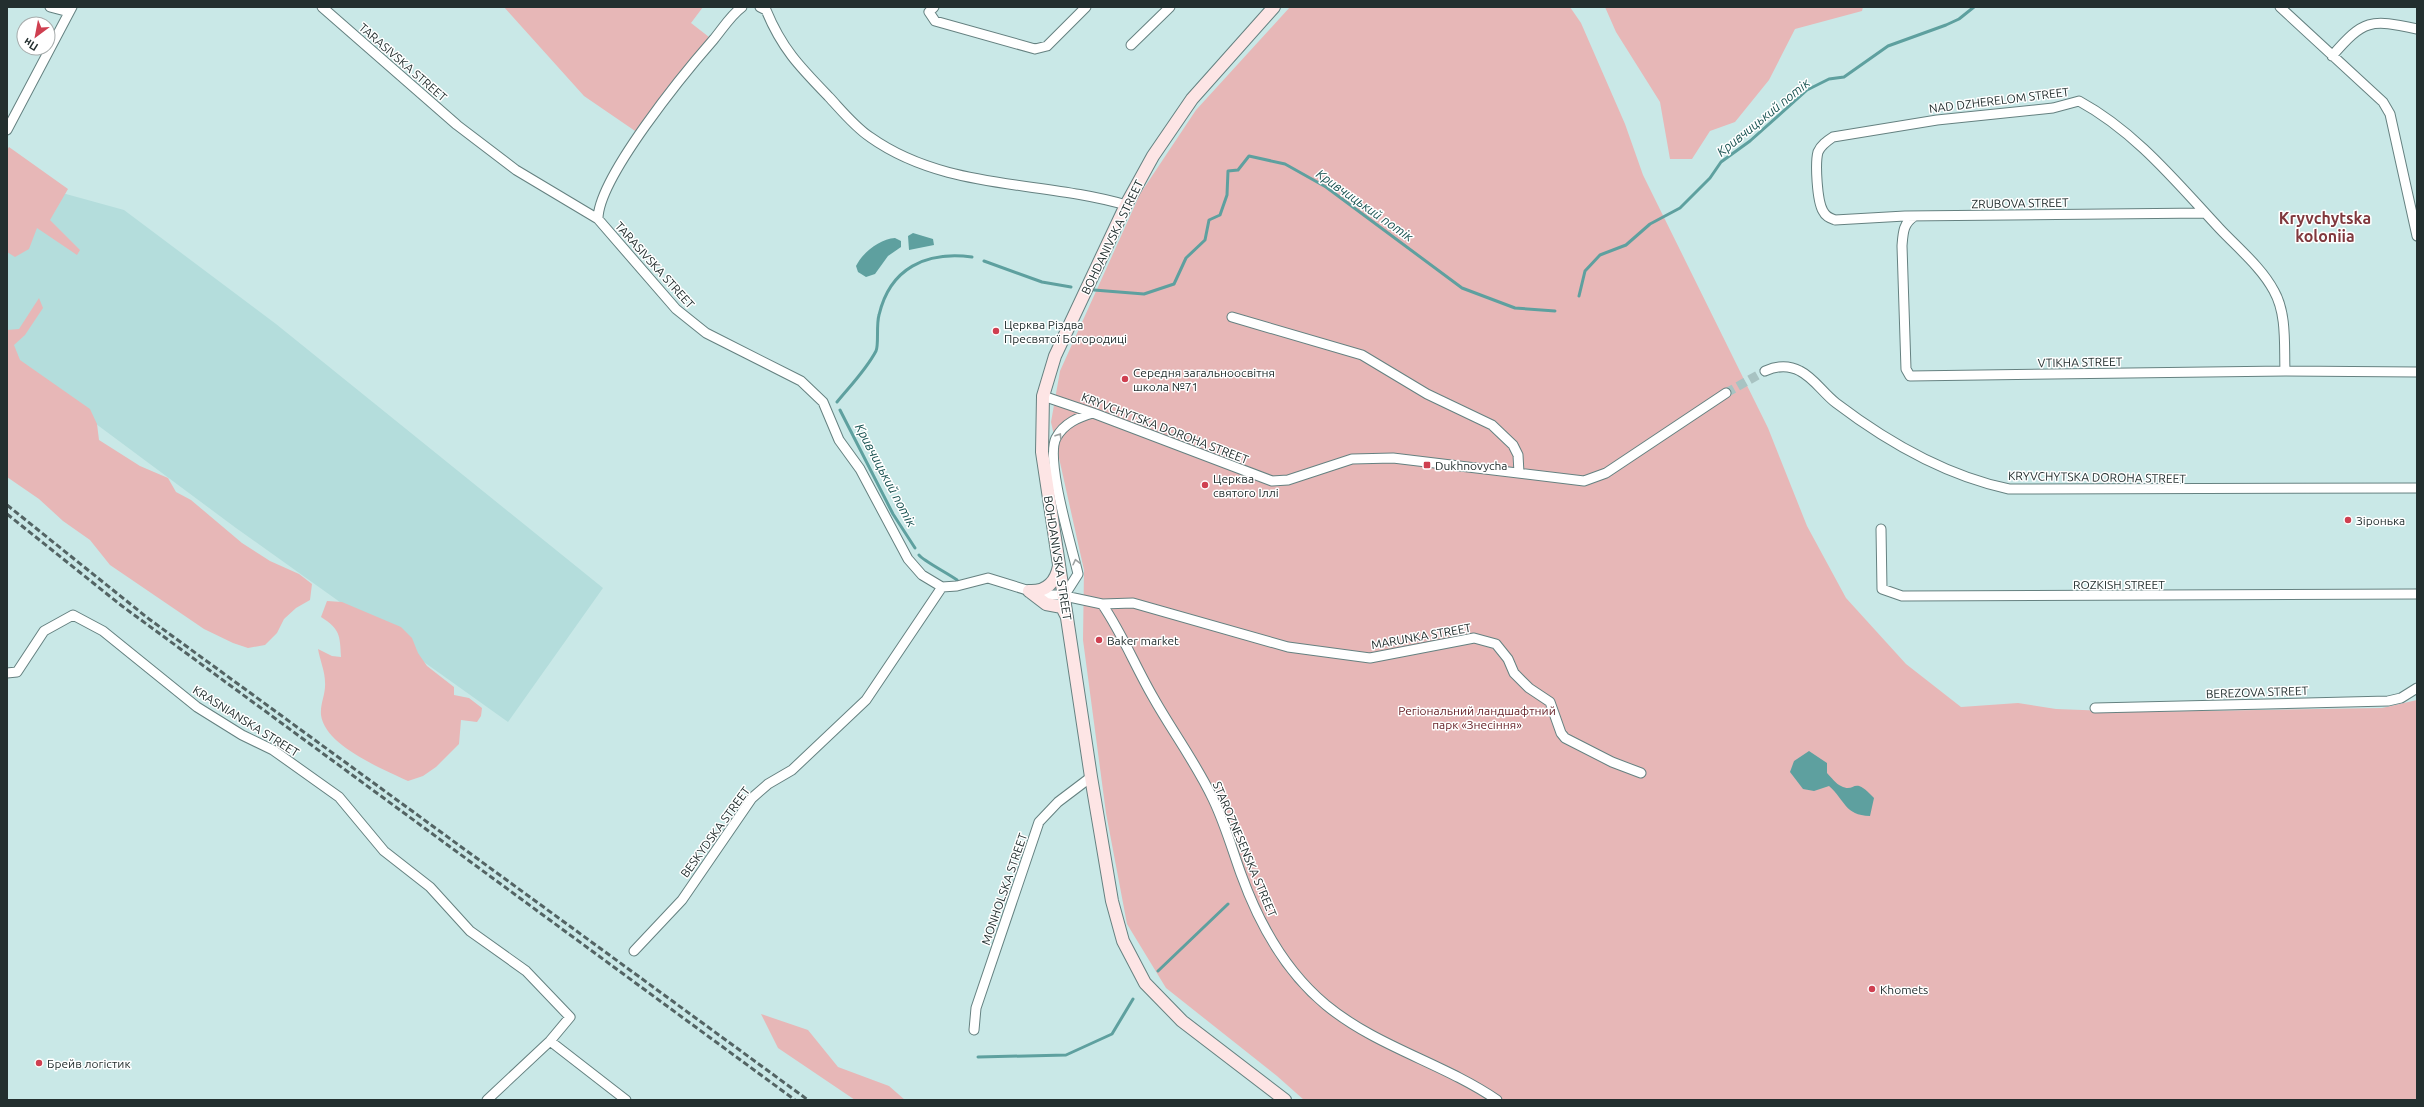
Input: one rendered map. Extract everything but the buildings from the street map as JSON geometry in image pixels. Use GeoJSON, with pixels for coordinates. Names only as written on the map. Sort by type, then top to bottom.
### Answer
{"type":"FeatureCollection","features":[{"type":"Feature","properties":{"kind":"main road","name":"BOHDANIVSKA STREET"},"geometry":{"type":"LineString","coordinates":[[1274,7],[1192,100],[1153,156],[1126,205],[1055,356],[1044,396],[1042,452],[1091,777],[1112,901],[1123,941],[1145,983],[1182,1021],[1285,1100]]}},
{"type":"Feature","properties":{"kind":"main road"},"geometry":{"type":"LineString","coordinates":[[1029,591],[1038,591],[1051,583],[1058,575],[1059,565]]}},
{"type":"Feature","properties":{"kind":"main road"},"geometry":{"type":"LineString","coordinates":[[1029,591],[1046,604],[1062,607],[1068,618]]}},
{"type":"Feature","properties":{"kind":"street"},"geometry":{"type":"LineString","coordinates":[[7,130],[70,9],[50,7]]}},
{"type":"Feature","properties":{"kind":"street","name":"TARASIVSKA STREET"},"geometry":{"type":"LineString","coordinates":[[322,7],[475,138],[516,170],[598,219],[676,309],[706,333],[801,381],[823,402],[839,440],[860,469],[908,559],[922,576],[942,587]]}},
{"type":"Feature","properties":{"kind":"street"},"geometry":{"type":"LineString","coordinates":[[598,219],[600,202],[630,148],[688,69],[742,7]]}},
{"type":"Feature","properties":{"kind":"street"},"geometry":{"type":"LineString","coordinates":[[760,7],[766,10],[788,54],[858,127],[891,150],[933,168],[991,183],[1097,197],[1126,205]]}},
{"type":"Feature","properties":{"kind":"street"},"geometry":{"type":"LineString","coordinates":[[934,7],[929,12],[934,21],[1035,49],[1047,46],[1086,7]]}},
{"type":"Feature","properties":{"kind":"street"},"geometry":{"type":"LineString","coordinates":[[1131,46],[1170,7]]}},
{"type":"Feature","properties":{"kind":"street"},"geometry":{"type":"LineString","coordinates":[[2280,7],[2383,102],[2390,114],[2403,163],[2414,211],[2417,236]]}},
{"type":"Feature","properties":{"kind":"street"},"geometry":{"type":"LineString","coordinates":[[2332,56],[2356,30],[2370,23],[2390,23],[2417,29]]}},
{"type":"Feature","properties":{"kind":"street","name":"NAD DZHERELOM STREET"},"geometry":{"type":"LineString","coordinates":[[1835,220],[1827,217],[1822,210],[1816,162],[1824,143],[1833,136],[1937,120],[2053,108],[2080,101],[2114,122],[2162,166],[2253,264],[2274,290],[2282,310],[2285,371]]}},
{"type":"Feature","properties":{"kind":"street","name":"ZRUBOVA STREET"},"geometry":{"type":"LineString","coordinates":[[1835,220],[1915,216],[2205,213]]}},
{"type":"Feature","properties":{"kind":"street","name":"VTIKHA STREET"},"geometry":{"type":"LineString","coordinates":[[1915,216],[1907,222],[1902,239],[1906,370],[1910,376],[2285,371],[2417,372]]}},
{"type":"Feature","properties":{"kind":"street"},"geometry":{"type":"LineString","coordinates":[[1232,317],[1362,355],[1427,394],[1492,425],[1513,445],[1518,455],[1519,473]]}},
{"type":"Feature","properties":{"kind":"street","name":"KRYVCHYTSKA DOROHA STREET"},"geometry":{"type":"LineString","coordinates":[[1765,372],[1781,367],[1799,370],[1808,376],[1835,402],[1920,456],[1975,480],[2009,489],[2417,488]]}},
{"type":"Feature","properties":{"kind":"street","name":"KRYVCHYTSKA DOROHA STREET"},"geometry":{"type":"LineString","coordinates":[[1044,396],[1093,413],[1272,482],[1288,480],[1352,459],[1393,458],[1577,480],[1594,479],[1606,474],[1726,393]]}},
{"type":"Feature","properties":{"kind":"street"},"geometry":{"type":"LineString","coordinates":[[1064,596],[1078,574],[1054,471],[1054,446],[1056,438],[1075,419],[1093,413]]}},
{"type":"Feature","properties":{"kind":"street","name":"ROZKISH STREET"},"geometry":{"type":"LineString","coordinates":[[1881,529],[1882,589],[1902,596],[2417,594]]}},
{"type":"Feature","properties":{"kind":"street"},"geometry":{"type":"LineString","coordinates":[[942,587],[956,586],[988,578],[1043,595],[1064,596],[1102,604]]}},
{"type":"Feature","properties":{"kind":"street","name":"BESKYDSKA STREET"},"geometry":{"type":"LineString","coordinates":[[634,951],[682,900],[752,798],[768,784],[792,770],[866,700],[942,587]]}},
{"type":"Feature","properties":{"kind":"street","name":"MARUNKA STREET"},"geometry":{"type":"LineString","coordinates":[[1102,604],[1133,603],[1288,647],[1370,658],[1474,638],[1496,644],[1508,659],[1514,673],[1529,688],[1550,702],[1561,733],[1565,738],[1612,762],[1641,773]]}},
{"type":"Feature","properties":{"kind":"street","name":"STAROZNESENSKA STREET"},"geometry":{"type":"LineString","coordinates":[[1102,604],[1154,698],[1191,757],[1213,798],[1250,897],[1283,960],[1327,1006],[1350,1022],[1399,1049],[1461,1077],[1497,1100]]}},
{"type":"Feature","properties":{"kind":"street","name":"KRASNIANSKA STREET"},"geometry":{"type":"LineString","coordinates":[[7,673],[17,672],[44,631],[73,615],[103,631],[197,707],[242,735],[273,750],[340,797],[384,851],[430,887],[470,931],[526,971],[570,1017],[550,1041]]}},
{"type":"Feature","properties":{"kind":"street","name":"BEREZOVA STREET"},"geometry":{"type":"LineString","coordinates":[[2096,708],[2388,701],[2401,698],[2417,688]]}},
{"type":"Feature","properties":{"kind":"street","name":"MONHOLSKA STREET"},"geometry":{"type":"LineString","coordinates":[[974,1030],[976,1008],[1039,822],[1058,802],[1091,777]]}},
{"type":"Feature","properties":{"kind":"street"},"geometry":{"type":"LineString","coordinates":[[487,1100],[550,1041],[626,1100]]}},
{"type":"Feature","properties":{"kind":"shaded area"},"geometry":{"type":"Polygon","coordinates":[[[7,156],[37,186],[124,210],[276,324],[603,588],[508,722],[236,528],[45,386],[7,355],[7,156]]]}},
{"type":"Feature","properties":{"kind":"shaded area"},"geometry":{"type":"Polygon","coordinates":[[[913,233],[933,239],[934,245],[909,250],[908,236],[913,233]]]}},
{"type":"Feature","properties":{"kind":"shaded area"},"geometry":{"type":"Polygon","coordinates":[[[895,238],[901,241],[901,247],[888,256],[875,274],[866,277],[858,272],[856,266],[867,251],[884,241],[895,238]]]}},
{"type":"Feature","properties":{"kind":"shaded area"},"geometry":{"type":"Polygon","coordinates":[[[1809,751],[1827,763],[1827,773],[1837,784],[1846,788],[1855,786],[1862,787],[1874,798],[1870,816],[1861,815],[1850,810],[1829,786],[1814,791],[1803,789],[1790,772],[1794,761],[1809,751]]]}},
{"type":"Feature","properties":{"kind":"green space"},"geometry":{"type":"Polygon","coordinates":[[[504,7],[703,7],[691,23],[709,37],[638,133],[584,96],[504,7]]]}},
{"type":"Feature","properties":{"kind":"green space","name":"Регіональний ландшафтний парк «Знесіння»"},"geometry":{"type":"Polygon","coordinates":[[[1290,7],[1570,7],[1581,23],[1625,124],[1643,175],[1768,428],[1807,526],[1846,598],[1906,664],[1961,707],[2018,703],[2056,709],[2135,712],[2382,708],[2417,700],[2417,1100],[1304,1100],[1277,1076],[1166,988],[1127,924],[1106,813],[1083,640],[1084,570],[1051,422],[1060,371],[1140,194],[1196,110],[1290,7]]]}},
{"type":"Feature","properties":{"kind":"green space"},"geometry":{"type":"Polygon","coordinates":[[[1605,7],[1863,7],[1862,11],[1795,29],[1769,80],[1735,122],[1710,131],[1692,159],[1670,159],[1660,102],[1616,32],[1605,7]]]}},
{"type":"Feature","properties":{"kind":"green space"},"geometry":{"type":"Polygon","coordinates":[[[9,147],[68,189],[50,220],[80,250],[77,255],[37,228],[29,249],[15,257],[7,252],[7,150],[9,147]]]}},
{"type":"Feature","properties":{"kind":"green space"},"geometry":{"type":"Polygon","coordinates":[[[39,298],[43,308],[25,335],[14,345],[20,360],[90,409],[97,424],[99,440],[140,466],[168,478],[176,492],[191,500],[242,543],[270,561],[299,574],[312,584],[310,600],[296,608],[284,619],[277,633],[265,645],[248,648],[233,643],[204,629],[110,565],[90,540],[63,521],[39,499],[7,477],[7,330],[19,329],[39,298]]]}},
{"type":"Feature","properties":{"kind":"green space"},"geometry":{"type":"Polygon","coordinates":[[[327,601],[342,602],[401,627],[412,638],[418,653],[427,666],[454,687],[454,695],[469,698],[482,708],[481,716],[477,722],[461,720],[459,744],[436,767],[423,776],[408,781],[371,763],[344,746],[333,737],[325,726],[321,711],[325,691],[325,678],[318,649],[332,656],[341,657],[338,633],[332,625],[321,617],[327,601]]]}},
{"type":"Feature","properties":{"kind":"green space"},"geometry":{"type":"Polygon","coordinates":[[[761,1014],[808,1030],[838,1067],[889,1086],[905,1100],[855,1100],[778,1048],[761,1014]]]}},
{"type":"Feature","properties":{"kind":"waterway","name":"Кривчицький потік"},"geometry":{"type":"LineString","coordinates":[[1579,296],[1585,271],[1600,255],[1626,245],[1650,224],[1680,208],[1710,178],[1721,162],[1750,141],[1807,90],[1829,79],[1844,77],[1888,46],[1946,25],[1959,19],[1974,7]]}},
{"type":"Feature","properties":{"kind":"waterway","name":"Кривчицький потік"},"geometry":{"type":"LineString","coordinates":[[1094,290],[1144,294],[1174,284],[1186,258],[1205,240],[1209,220],[1220,215],[1227,195],[1228,171],[1238,170],[1249,156],[1285,164],[1326,187],[1462,288],[1515,308],[1555,311]]}},
{"type":"Feature","properties":{"kind":"waterway","name":"Кривчицький потік"},"geometry":{"type":"LineString","coordinates":[[837,402],[863,371],[876,351],[878,319],[884,299],[892,285],[901,274],[912,266],[925,260],[955,256],[972,257]]}},
{"type":"Feature","properties":{"kind":"waterway","name":"Кривчицький потік"},"geometry":{"type":"LineString","coordinates":[[984,261],[1042,282],[1071,287]]}},
{"type":"Feature","properties":{"kind":"waterway","name":"Кривчицький потік"},"geometry":{"type":"LineString","coordinates":[[840,410],[893,514],[915,548]]}},
{"type":"Feature","properties":{"kind":"waterway","name":"Кривчицький потік"},"geometry":{"type":"LineString","coordinates":[[919,555],[957,580]]}},
{"type":"Feature","properties":{"kind":"waterway"},"geometry":{"type":"LineString","coordinates":[[1158,971],[1228,904]]}},
{"type":"Feature","properties":{"kind":"waterway"},"geometry":{"type":"LineString","coordinates":[[978,1057],[1066,1055],[1112,1034],[1133,999]]}},
{"type":"Feature","properties":{"kind":"tunnel"},"geometry":{"type":"LineString","coordinates":[[1726,393],[1765,371]]}},
{"type":"Feature","properties":{"kind":"railway"},"geometry":{"type":"LineString","coordinates":[[7,505],[149,619],[808,1100]]}},
{"type":"Feature","properties":{"kind":"railway"},"geometry":{"type":"LineString","coordinates":[[7,514],[122,606],[795,1100]]}},
{"type":"Feature","properties":{"kind":"place","name":"Церква Різдва Пресвятої Богородиці"},"geometry":{"type":"Point","coordinates":[996,331]}},
{"type":"Feature","properties":{"kind":"place","name":"Середня загальноосвітня школа №71"},"geometry":{"type":"Point","coordinates":[1125,379]}},
{"type":"Feature","properties":{"kind":"place","name":"Dukhnovycha"},"geometry":{"type":"Point","coordinates":[1427,465]}},
{"type":"Feature","properties":{"kind":"place","name":"Церква святого Іллі"},"geometry":{"type":"Point","coordinates":[1205,485]}},
{"type":"Feature","properties":{"kind":"place","name":"Зіронька"},"geometry":{"type":"Point","coordinates":[2348,520]}},
{"type":"Feature","properties":{"kind":"place","name":"Baker market"},"geometry":{"type":"Point","coordinates":[1099,640]}},
{"type":"Feature","properties":{"kind":"place","name":"Khomets"},"geometry":{"type":"Point","coordinates":[1872,989]}},
{"type":"Feature","properties":{"kind":"place","name":"Брейв логістик"},"geometry":{"type":"Point","coordinates":[39,1063]}},
{"type":"Feature","properties":{"kind":"district","name":"Kryvchytska koloniia"},"geometry":{"type":"Point","coordinates":[2325,227]}}]}
